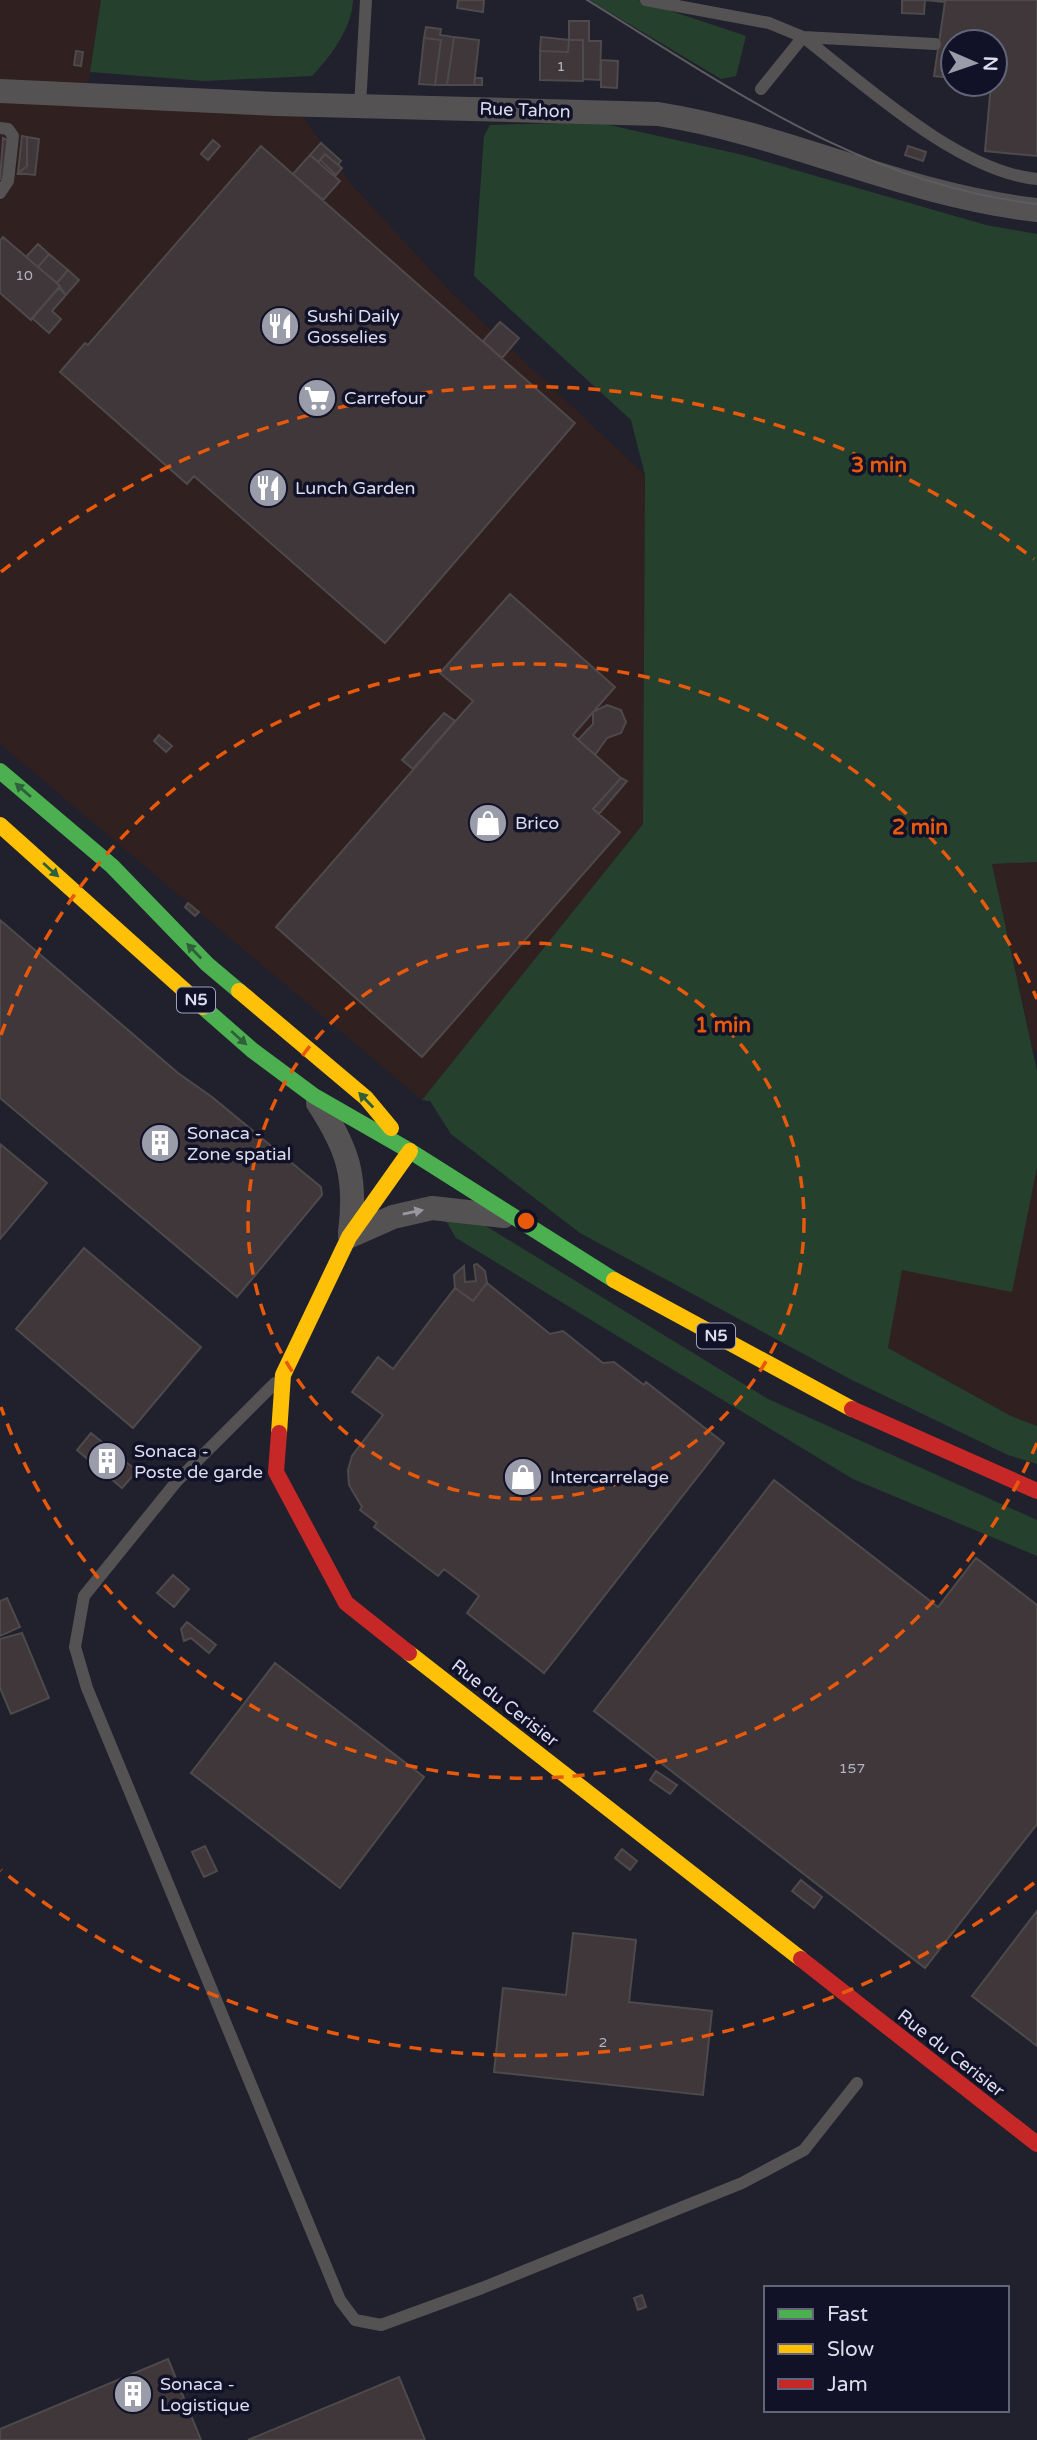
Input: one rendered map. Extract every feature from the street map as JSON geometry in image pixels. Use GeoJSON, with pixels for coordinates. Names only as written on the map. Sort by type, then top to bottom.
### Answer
{"type":"FeatureCollection","features":[{"type":"Feature","properties":{"kind":"main road","name":"N5"},"geometry":{"type":"LineString","coordinates":[[0,771],[112,866],[206,964],[366,1098],[410,1151]]}},
{"type":"Feature","properties":{"kind":"main road","name":"N5"},"geometry":{"type":"LineString","coordinates":[[0,825],[252,1050],[314,1096],[410,1151],[634,1292],[839,1403],[1037,1491]]}},
{"type":"Feature","properties":{"kind":"main road","name":"Rue du Cerisier"},"geometry":{"type":"LineString","coordinates":[[410,1151],[349,1237],[283,1375],[276,1472],[346,1603],[1037,2144]]}},
{"type":"Feature","properties":{"kind":"street","name":"Rue Tahon"},"geometry":{"type":"LineString","coordinates":[[0,91],[360,106],[658,114],[706,121],[868,173],[1004,207],[1037,210]]}},
{"type":"Feature","properties":{"kind":"street"},"geometry":{"type":"LineString","coordinates":[[314,1096],[340,1136],[353,1176],[354,1200],[349,1237]]}},
{"type":"Feature","properties":{"kind":"street"},"geometry":{"type":"LineString","coordinates":[[349,1237],[393,1216],[432,1208],[513,1217]]}},
{"type":"Feature","properties":{"kind":"lane"},"geometry":{"type":"LineString","coordinates":[[360,106],[366,0]]}},
{"type":"Feature","properties":{"kind":"lane"},"geometry":{"type":"LineString","coordinates":[[646,0],[769,23],[803,37],[944,145],[1021,178],[1037,179]]}},
{"type":"Feature","properties":{"kind":"lane"},"geometry":{"type":"LineString","coordinates":[[803,37],[934,44]]}},
{"type":"Feature","properties":{"kind":"lane"},"geometry":{"type":"LineString","coordinates":[[761,89],[803,37]]}},
{"type":"Feature","properties":{"kind":"lane"},"geometry":{"type":"LineString","coordinates":[[0,128],[8,129],[13,136],[8,181],[0,193]]}},
{"type":"Feature","properties":{"kind":"lane"},"geometry":{"type":"LineString","coordinates":[[283,1375],[177,1481],[124,1543],[84,1596],[75,1647],[87,1688],[340,2300],[355,2320],[381,2325],[482,2288],[742,2183],[804,2150],[857,2083]]}},
{"type":"Feature","properties":{"kind":"shaded area"},"geometry":{"type":"Polygon","coordinates":[[[0,0],[101,0],[87,92],[301,115],[353,186],[449,290],[645,475],[643,824],[422,1100],[0,744],[0,0]]]}},
{"type":"Feature","properties":{"kind":"shaded area"},"geometry":{"type":"Polygon","coordinates":[[[1037,862],[1037,1051],[1033,1050],[992,864],[1037,862]]]}},
{"type":"Feature","properties":{"kind":"shaded area"},"geometry":{"type":"Polygon","coordinates":[[[1037,1167],[1037,1426],[1011,1416],[888,1348],[901,1269],[1012,1291],[1037,1167]]]}},
{"type":"Feature","properties":{"kind":"green space"},"geometry":{"type":"Polygon","coordinates":[[[101,0],[353,0],[345,31],[312,76],[204,81],[90,72],[101,0]]]}},
{"type":"Feature","properties":{"kind":"green space"},"geometry":{"type":"Polygon","coordinates":[[[589,0],[638,0],[746,36],[736,76],[721,79],[589,0]]]}},
{"type":"Feature","properties":{"kind":"green space"},"geometry":{"type":"Polygon","coordinates":[[[596,122],[743,155],[986,225],[1037,234],[1037,862],[992,864],[1037,1071],[1037,1167],[1012,1292],[902,1270],[888,1348],[1011,1416],[1037,1426],[1037,1464],[1008,1455],[850,1379],[580,1233],[451,1134],[430,1101],[422,1100],[643,824],[645,475],[631,420],[474,276],[484,136],[490,125],[596,122]]]}},
{"type":"Feature","properties":{"kind":"green space"},"geometry":{"type":"Polygon","coordinates":[[[463,1212],[768,1399],[1037,1520],[1037,1556],[853,1479],[456,1238],[446,1221],[463,1212]]]}},
{"type":"Feature","properties":{"kind":"building"},"geometry":{"type":"Polygon","coordinates":[[[458,0],[484,0],[483,12],[457,8],[458,0]]]}},
{"type":"Feature","properties":{"kind":"building"},"geometry":{"type":"Polygon","coordinates":[[[902,0],[925,0],[924,14],[902,13],[902,0]]]}},
{"type":"Feature","properties":{"kind":"building"},"geometry":{"type":"Polygon","coordinates":[[[925,0],[1037,0],[1037,156],[985,151],[990,98],[1009,98],[1009,28],[941,28],[945,2],[925,0]]]}},
{"type":"Feature","properties":{"kind":"building"},"geometry":{"type":"Polygon","coordinates":[[[569,21],[589,21],[589,41],[601,41],[600,80],[583,79],[583,40],[569,40],[569,21]]]}},
{"type":"Feature","properties":{"kind":"building"},"geometry":{"type":"Polygon","coordinates":[[[426,27],[441,29],[440,35],[454,37],[447,85],[435,85],[441,40],[424,38],[426,27]]]}},
{"type":"Feature","properties":{"kind":"building"},"geometry":{"type":"Polygon","coordinates":[[[454,37],[479,40],[474,85],[447,85],[454,37]]]}},
{"type":"Feature","properties":{"kind":"building"},"geometry":{"type":"Polygon","coordinates":[[[541,37],[569,40],[568,52],[540,51],[541,37]]]}},
{"type":"Feature","properties":{"kind":"building"},"geometry":{"type":"Polygon","coordinates":[[[424,38],[441,40],[435,85],[419,84],[424,38]]]}},
{"type":"Feature","properties":{"kind":"building"},"geometry":{"type":"Polygon","coordinates":[[[569,40],[583,40],[583,81],[540,80],[540,51],[568,52],[569,40]]]}},
{"type":"Feature","properties":{"kind":"building"},"geometry":{"type":"Polygon","coordinates":[[[939,42],[939,77],[934,76],[939,42]]]}},
{"type":"Feature","properties":{"kind":"building"},"geometry":{"type":"Polygon","coordinates":[[[76,51],[83,52],[81,66],[74,65],[76,51]]]}},
{"type":"Feature","properties":{"kind":"building"},"geometry":{"type":"Polygon","coordinates":[[[601,60],[618,61],[617,88],[601,87],[601,60]]]}},
{"type":"Feature","properties":{"kind":"building"},"geometry":{"type":"Polygon","coordinates":[[[475,78],[482,78],[482,85],[474,85],[475,78]]]}},
{"type":"Feature","properties":{"kind":"building"},"geometry":{"type":"Polygon","coordinates":[[[22,136],[27,137],[27,166],[18,173],[22,136]]]}},
{"type":"Feature","properties":{"kind":"building"},"geometry":{"type":"Polygon","coordinates":[[[27,137],[39,139],[35,175],[18,173],[27,166],[27,137]]]}},
{"type":"Feature","properties":{"kind":"building"},"geometry":{"type":"Polygon","coordinates":[[[3,138],[9,141],[3,180],[0,179],[3,138]]]}},
{"type":"Feature","properties":{"kind":"building"},"geometry":{"type":"Polygon","coordinates":[[[213,140],[220,146],[208,160],[201,154],[213,140]]]}},
{"type":"Feature","properties":{"kind":"building"},"geometry":{"type":"Polygon","coordinates":[[[321,143],[341,161],[338,165],[325,154],[319,162],[310,155],[321,143]]]}},
{"type":"Feature","properties":{"kind":"building","name":"Carrefour"},"geometry":{"type":"Polygon","coordinates":[[[261,146],[575,423],[385,643],[194,476],[187,484],[60,372],[85,343],[88,345],[261,146]]]}},
{"type":"Feature","properties":{"kind":"building"},"geometry":{"type":"Polygon","coordinates":[[[908,146],[926,152],[923,161],[905,155],[908,146]]]}},
{"type":"Feature","properties":{"kind":"building"},"geometry":{"type":"Polygon","coordinates":[[[325,154],[342,168],[336,175],[320,160],[325,154]]]}},
{"type":"Feature","properties":{"kind":"building"},"geometry":{"type":"Polygon","coordinates":[[[310,155],[340,181],[323,200],[293,174],[310,155]]]}},
{"type":"Feature","properties":{"kind":"building"},"geometry":{"type":"Polygon","coordinates":[[[3,237],[60,286],[31,320],[0,293],[0,241],[3,237]]]}},
{"type":"Feature","properties":{"kind":"building"},"geometry":{"type":"Polygon","coordinates":[[[38,244],[49,254],[38,267],[26,257],[38,244]]]}},
{"type":"Feature","properties":{"kind":"building"},"geometry":{"type":"Polygon","coordinates":[[[49,254],[68,270],[57,283],[38,267],[49,254]]]}},
{"type":"Feature","properties":{"kind":"building"},"geometry":{"type":"Polygon","coordinates":[[[68,270],[79,280],[66,295],[57,283],[68,270]]]}},
{"type":"Feature","properties":{"kind":"building"},"geometry":{"type":"Polygon","coordinates":[[[59,288],[66,295],[52,311],[61,319],[49,333],[32,318],[59,288]]]}},
{"type":"Feature","properties":{"kind":"building"},"geometry":{"type":"Polygon","coordinates":[[[500,322],[519,338],[502,358],[483,341],[500,322]]]}},
{"type":"Feature","properties":{"kind":"building","name":"Brico"},"geometry":{"type":"Polygon","coordinates":[[[510,594],[615,687],[573,735],[621,778],[593,809],[620,832],[422,1057],[276,927],[473,701],[440,673],[510,594]]]}},
{"type":"Feature","properties":{"kind":"building"},"geometry":{"type":"Polygon","coordinates":[[[607,705],[621,710],[626,722],[621,733],[607,738],[595,755],[578,740],[593,724],[593,712],[607,705]]]}},
{"type":"Feature","properties":{"kind":"building"},"geometry":{"type":"Polygon","coordinates":[[[444,713],[455,721],[413,769],[402,760],[444,713]]]}},
{"type":"Feature","properties":{"kind":"building"},"geometry":{"type":"Polygon","coordinates":[[[159,735],[172,746],[166,752],[154,741],[159,735]]]}},
{"type":"Feature","properties":{"kind":"building"},"geometry":{"type":"Polygon","coordinates":[[[621,778],[627,781],[599,814],[593,809],[621,778]]]}},
{"type":"Feature","properties":{"kind":"building"},"geometry":{"type":"Polygon","coordinates":[[[188,903],[199,912],[195,916],[185,907],[188,903]]]}},
{"type":"Feature","properties":{"kind":"building","name":"Sonaca - Zone spatial"},"geometry":{"type":"Polygon","coordinates":[[[0,920],[178,1073],[212,1097],[321,1187],[322,1195],[237,1297],[0,1098],[0,920]]]}},
{"type":"Feature","properties":{"kind":"building"},"geometry":{"type":"Polygon","coordinates":[[[0,1144],[47,1183],[0,1239],[0,1144]]]}},
{"type":"Feature","properties":{"kind":"building"},"geometry":{"type":"Polygon","coordinates":[[[84,1248],[201,1347],[133,1428],[16,1329],[84,1248]]]}},
{"type":"Feature","properties":{"kind":"building"},"geometry":{"type":"Polygon","coordinates":[[[477,1264],[485,1271],[487,1283],[473,1301],[455,1288],[454,1275],[464,1266],[465,1282],[476,1281],[474,1265],[477,1264]]]}},
{"type":"Feature","properties":{"kind":"building","name":"Intercarrelage"},"geometry":{"type":"Polygon","coordinates":[[[487,1283],[550,1334],[563,1331],[603,1363],[614,1362],[644,1385],[646,1382],[724,1443],[544,1673],[467,1613],[479,1596],[444,1569],[438,1576],[374,1527],[377,1523],[360,1510],[362,1507],[349,1485],[348,1470],[352,1456],[383,1415],[352,1392],[378,1357],[393,1369],[455,1288],[473,1301],[487,1283]]]}},
{"type":"Feature","properties":{"kind":"building","name":"Sonaca - Poste de garde"},"geometry":{"type":"Polygon","coordinates":[[[91,1433],[137,1471],[122,1488],[77,1450],[91,1433]]]}},
{"type":"Feature","properties":{"kind":"building"},"geometry":{"type":"Polygon","coordinates":[[[774,1480],[938,1607],[976,1558],[1037,1605],[1037,1824],[925,1968],[594,1711],[774,1480]]]}},
{"type":"Feature","properties":{"kind":"building"},"geometry":{"type":"Polygon","coordinates":[[[173,1575],[189,1589],[174,1607],[157,1593],[173,1575]]]}},
{"type":"Feature","properties":{"kind":"building"},"geometry":{"type":"Polygon","coordinates":[[[7,1598],[20,1627],[0,1636],[0,1601],[7,1598]]]}},
{"type":"Feature","properties":{"kind":"building"},"geometry":{"type":"Polygon","coordinates":[[[187,1622],[216,1645],[209,1653],[191,1638],[184,1641],[181,1629],[187,1622]]]}},
{"type":"Feature","properties":{"kind":"building"},"geometry":{"type":"Polygon","coordinates":[[[22,1633],[49,1698],[11,1714],[0,1688],[0,1639],[22,1633]]]}},
{"type":"Feature","properties":{"kind":"building"},"geometry":{"type":"Polygon","coordinates":[[[275,1663],[424,1777],[340,1888],[191,1773],[275,1663]]]}},
{"type":"Feature","properties":{"kind":"building"},"geometry":{"type":"Polygon","coordinates":[[[656,1771],[677,1785],[670,1794],[650,1780],[656,1771]]]}},
{"type":"Feature","properties":{"kind":"building"},"geometry":{"type":"Polygon","coordinates":[[[205,1846],[217,1871],[204,1877],[192,1852],[205,1846]]]}},
{"type":"Feature","properties":{"kind":"building"},"geometry":{"type":"Polygon","coordinates":[[[622,1849],[637,1861],[630,1870],[615,1858],[622,1849]]]}},
{"type":"Feature","properties":{"kind":"building"},"geometry":{"type":"Polygon","coordinates":[[[801,1880],[822,1897],[814,1908],[792,1891],[801,1880]]]}},
{"type":"Feature","properties":{"kind":"building"},"geometry":{"type":"Polygon","coordinates":[[[1037,1911],[1037,2046],[972,1996],[1037,1911]]]}},
{"type":"Feature","properties":{"kind":"building"},"geometry":{"type":"Polygon","coordinates":[[[573,1933],[636,1940],[629,2002],[712,2011],[703,2095],[494,2072],[503,1988],[566,1995],[573,1933]]]}},
{"type":"Feature","properties":{"kind":"building"},"geometry":{"type":"Polygon","coordinates":[[[642,2295],[646,2307],[638,2310],[634,2298],[642,2295]]]}},
{"type":"Feature","properties":{"kind":"building","name":"Sonaca - Logistique"},"geometry":{"type":"Polygon","coordinates":[[[168,2359],[201,2440],[0,2440],[0,2429],[168,2359]]]}},
{"type":"Feature","properties":{"kind":"building","name":"Sonaca - Logistique"},"geometry":{"type":"Polygon","coordinates":[[[399,2377],[425,2440],[248,2440],[399,2377]]]}},
{"type":"Feature","properties":{"kind":"tram line"},"geometry":{"type":"LineString","coordinates":[[587,0],[747,98],[856,154],[914,176],[974,193],[1037,204]]}},
{"type":"Feature","properties":{"kind":"traffic: fast"},"geometry":{"type":"LineString","coordinates":[[0,771],[112,866],[207,964],[239,991]]}},
{"type":"Feature","properties":{"kind":"traffic: fast"},"geometry":{"type":"LineString","coordinates":[[203,1007],[252,1050],[314,1096],[410,1151],[614,1280]]}},
{"type":"Feature","properties":{"kind":"traffic: slow"},"geometry":{"type":"LineString","coordinates":[[0,825],[203,1007]]}},
{"type":"Feature","properties":{"kind":"traffic: slow"},"geometry":{"type":"LineString","coordinates":[[239,991],[366,1098],[391,1128]]}},
{"type":"Feature","properties":{"kind":"traffic: slow"},"geometry":{"type":"LineString","coordinates":[[279,1433],[283,1375],[349,1237],[410,1151]]}},
{"type":"Feature","properties":{"kind":"traffic: slow"},"geometry":{"type":"LineString","coordinates":[[614,1280],[852,1409]]}},
{"type":"Feature","properties":{"kind":"traffic: slow"},"geometry":{"type":"LineString","coordinates":[[409,1653],[801,1959]]}},
{"type":"Feature","properties":{"kind":"traffic: jam"},"geometry":{"type":"LineString","coordinates":[[852,1409],[1037,1491]]}},
{"type":"Feature","properties":{"kind":"traffic: jam"},"geometry":{"type":"LineString","coordinates":[[279,1433],[276,1472],[346,1603],[409,1653]]}},
{"type":"Feature","properties":{"kind":"traffic: jam"},"geometry":{"type":"LineString","coordinates":[[801,1959],[1037,2144]]}},
{"type":"Feature","properties":{"kind":"place","name":"Sushi Daily Gosselies"},"geometry":{"type":"Point","coordinates":[280,326]}},
{"type":"Feature","properties":{"kind":"place","name":"Carrefour"},"geometry":{"type":"Point","coordinates":[317,398]}},
{"type":"Feature","properties":{"kind":"place","name":"Lunch Garden"},"geometry":{"type":"Point","coordinates":[268,488]}},
{"type":"Feature","properties":{"kind":"place","name":"Brico"},"geometry":{"type":"Point","coordinates":[488,823]}},
{"type":"Feature","properties":{"kind":"place","name":"Sonaca - Zone spatial"},"geometry":{"type":"Point","coordinates":[160,1143]}},
{"type":"Feature","properties":{"kind":"place","name":"Sonaca - Poste de garde"},"geometry":{"type":"Point","coordinates":[107,1461]}},
{"type":"Feature","properties":{"kind":"place","name":"Intercarrelage"},"geometry":{"type":"Point","coordinates":[523,1477]}},
{"type":"Feature","properties":{"kind":"place","name":"Sonaca - Logistique"},"geometry":{"type":"Point","coordinates":[133,2394]}}]}
